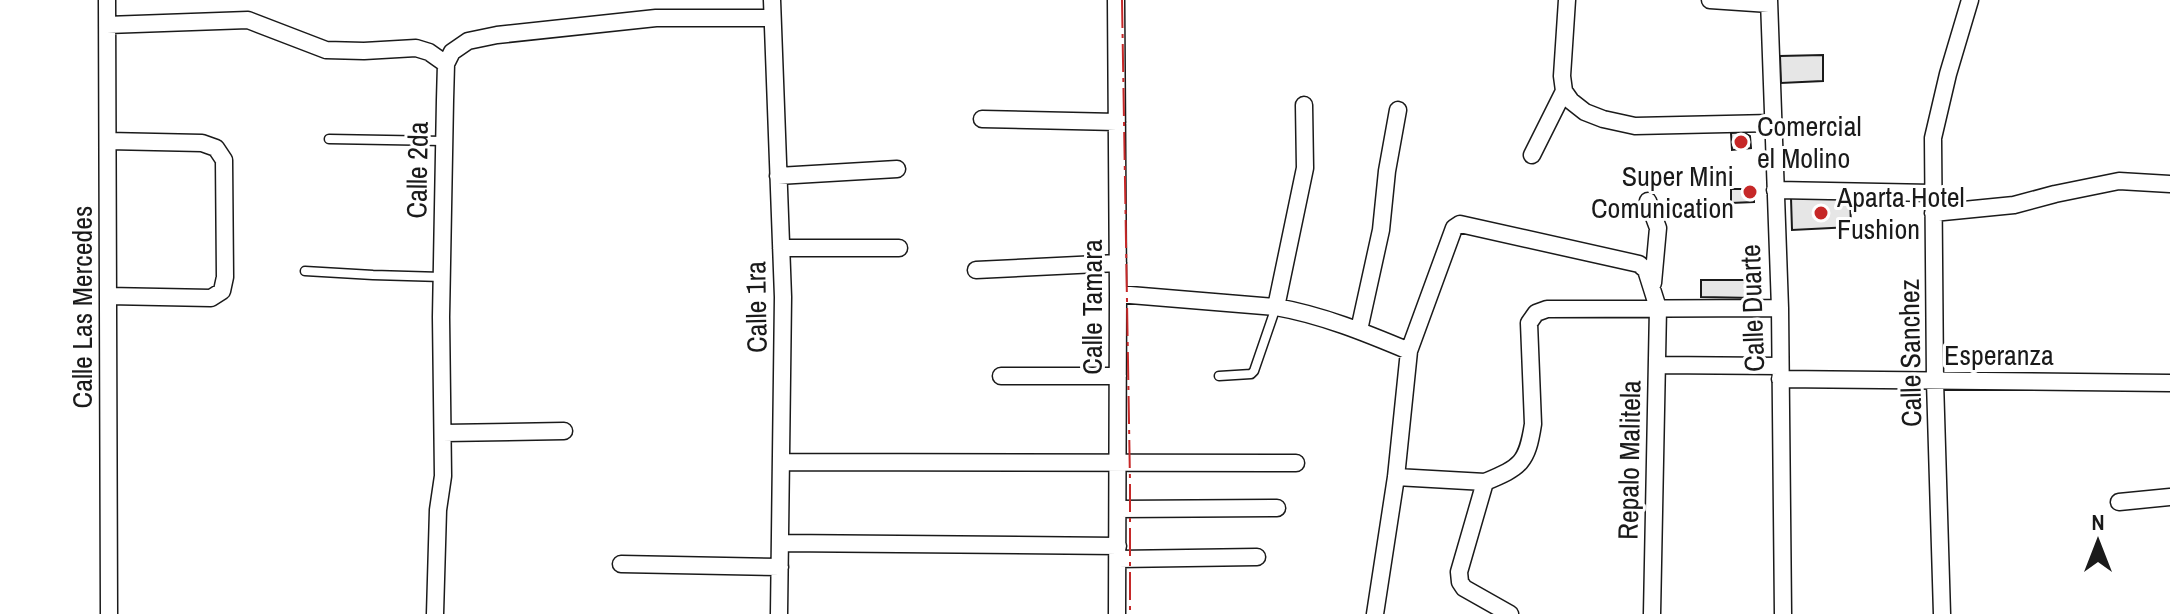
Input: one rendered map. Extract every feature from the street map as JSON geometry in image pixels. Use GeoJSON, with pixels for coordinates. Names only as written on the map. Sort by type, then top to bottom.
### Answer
{"type":"FeatureCollection","features":[{"type":"Feature","properties":{"kind":"street","name":"Calle Las Mercedes"},"geometry":{"type":"LineString","coordinates":[[107,0],[109,614]]}},
{"type":"Feature","properties":{"kind":"street","name":"Calle 1ra"},"geometry":{"type":"LineString","coordinates":[[772,0],[783,297],[779,614]]}},
{"type":"Feature","properties":{"kind":"street","name":"Calle Tamara"},"geometry":{"type":"LineString","coordinates":[[1116,0],[1117,614]]}},
{"type":"Feature","properties":{"kind":"street"},"geometry":{"type":"LineString","coordinates":[[1567,0],[1562,76],[1564,91],[1585,112],[1635,126],[1772,123]]}},
{"type":"Feature","properties":{"kind":"street"},"geometry":{"type":"LineString","coordinates":[[1710,0],[1769,2]]}},
{"type":"Feature","properties":{"kind":"street","name":"Calle Sanchez"},"geometry":{"type":"LineString","coordinates":[[1942,614],[1935,381],[1933,138],[1970,0]]}},
{"type":"Feature","properties":{"kind":"street","name":"Calle Duarte"},"geometry":{"type":"LineString","coordinates":[[1769,2],[1780,308],[1783,614]]}},
{"type":"Feature","properties":{"kind":"street"},"geometry":{"type":"LineString","coordinates":[[107,25],[248,20],[326,50],[416,48],[429,52],[446,64],[452,52],[468,41],[497,35],[656,18],[771,18]]}},
{"type":"Feature","properties":{"kind":"street","name":"Calle 2da"},"geometry":{"type":"LineString","coordinates":[[435,614],[438,510],[443,476],[442,277],[446,64]]}},
{"type":"Feature","properties":{"kind":"street"},"geometry":{"type":"LineString","coordinates":[[1532,155],[1564,91]]}},
{"type":"Feature","properties":{"kind":"street"},"geometry":{"type":"LineString","coordinates":[[1276,307],[1305,168],[1304,105]]}},
{"type":"Feature","properties":{"kind":"street"},"geometry":{"type":"LineString","coordinates":[[1359,330],[1381,230],[1398,110]]}},
{"type":"Feature","properties":{"kind":"street"},"geometry":{"type":"LineString","coordinates":[[982,119],[1117,122]]}},
{"type":"Feature","properties":{"kind":"street"},"geometry":{"type":"LineString","coordinates":[[108,141],[202,143],[216,148],[224,160],[225,277],[222,291],[211,298],[108,296]]}},
{"type":"Feature","properties":{"kind":"street"},"geometry":{"type":"LineString","coordinates":[[778,176],[897,169]]}},
{"type":"Feature","properties":{"kind":"street"},"geometry":{"type":"LineString","coordinates":[[1933,213],[2014,205],[2119,181],[2170,184]]}},
{"type":"Feature","properties":{"kind":"street"},"geometry":{"type":"LineString","coordinates":[[1775,190],[1932,193]]}},
{"type":"Feature","properties":{"kind":"street"},"geometry":{"type":"LineString","coordinates":[[1648,201],[1658,228],[1652,288]]}},
{"type":"Feature","properties":{"kind":"street"},"geometry":{"type":"LineString","coordinates":[[1375,614],[1396,477],[1409,351],[1454,228],[1460,224],[1639,264],[1646,270],[1652,288]]}},
{"type":"Feature","properties":{"kind":"street"},"geometry":{"type":"LineString","coordinates":[[781,248],[899,248]]}},
{"type":"Feature","properties":{"kind":"street"},"geometry":{"type":"LineString","coordinates":[[976,270],[1118,263]]}},
{"type":"Feature","properties":{"kind":"street","name":"Repalo Malitela"},"geometry":{"type":"LineString","coordinates":[[1652,288],[1658,308],[1652,614]]}},
{"type":"Feature","properties":{"kind":"street"},"geometry":{"type":"LineString","coordinates":[[1118,294],[1300,311],[1359,330],[1409,351]]}},
{"type":"Feature","properties":{"kind":"street"},"geometry":{"type":"LineString","coordinates":[[1396,477],[1485,482],[1517,467],[1527,454],[1533,424],[1529,323],[1536,313],[1547,309],[1780,308]]}},
{"type":"Feature","properties":{"kind":"street","name":"Esperanza"},"geometry":{"type":"LineString","coordinates":[[1657,365],[1935,381],[2170,383]]}},
{"type":"Feature","properties":{"kind":"street"},"geometry":{"type":"LineString","coordinates":[[1001,376],[1118,376]]}},
{"type":"Feature","properties":{"kind":"street"},"geometry":{"type":"LineString","coordinates":[[443,433],[564,431]]}},
{"type":"Feature","properties":{"kind":"street"},"geometry":{"type":"LineString","coordinates":[[782,462],[1296,463]]}},
{"type":"Feature","properties":{"kind":"street"},"geometry":{"type":"LineString","coordinates":[[1485,482],[1459,572],[1460,582],[1464,588],[1510,614]]}},
{"type":"Feature","properties":{"kind":"street"},"geometry":{"type":"LineString","coordinates":[[2119,502],[2170,497]]}},
{"type":"Feature","properties":{"kind":"street"},"geometry":{"type":"LineString","coordinates":[[1118,509],[1277,508]]}},
{"type":"Feature","properties":{"kind":"street"},"geometry":{"type":"LineString","coordinates":[[781,543],[1257,557]]}},
{"type":"Feature","properties":{"kind":"street"},"geometry":{"type":"LineString","coordinates":[[621,564],[780,567]]}},
{"type":"Feature","properties":{"kind":"lane"},"geometry":{"type":"LineString","coordinates":[[329,139],[444,141]]}},
{"type":"Feature","properties":{"kind":"lane"},"geometry":{"type":"LineString","coordinates":[[305,271],[442,277]]}},
{"type":"Feature","properties":{"kind":"lane"},"geometry":{"type":"LineString","coordinates":[[1219,376],[1251,374],[1254,371],[1276,307]]}},
{"type":"Feature","properties":{"kind":"building"},"geometry":{"type":"Polygon","coordinates":[[[1823,55],[1823,81],[1781,83],[1780,56],[1823,55]]]}},
{"type":"Feature","properties":{"kind":"building","name":"Comercial el Molino"},"geometry":{"type":"Polygon","coordinates":[[[1743,132],[1750,136],[1751,148],[1732,150],[1731,133],[1743,132]]]}},
{"type":"Feature","properties":{"kind":"building"},"geometry":{"type":"Polygon","coordinates":[[[1731,189],[1754,189],[1754,202],[1731,203],[1731,189]]]}},
{"type":"Feature","properties":{"kind":"building","name":"Aparta Hotel Fushion"},"geometry":{"type":"Polygon","coordinates":[[[1850,196],[1851,227],[1792,230],[1791,198],[1850,196]]]}},
{"type":"Feature","properties":{"kind":"building"},"geometry":{"type":"Polygon","coordinates":[[[1701,280],[1754,280],[1754,298],[1701,297],[1701,280]]]}},
{"type":"Feature","properties":{"kind":"power"},"geometry":{"type":"LineString","coordinates":[[1122,0],[1130,614]]}},
{"type":"Feature","properties":{"kind":"place","name":"Comercial el Molino"},"geometry":{"type":"Point","coordinates":[1741,142]}},
{"type":"Feature","properties":{"kind":"place","name":"Super Mini Comunication"},"geometry":{"type":"Point","coordinates":[1750,192]}},
{"type":"Feature","properties":{"kind":"place","name":"Aparta Hotel Fushion"},"geometry":{"type":"Point","coordinates":[1821,213]}}]}
